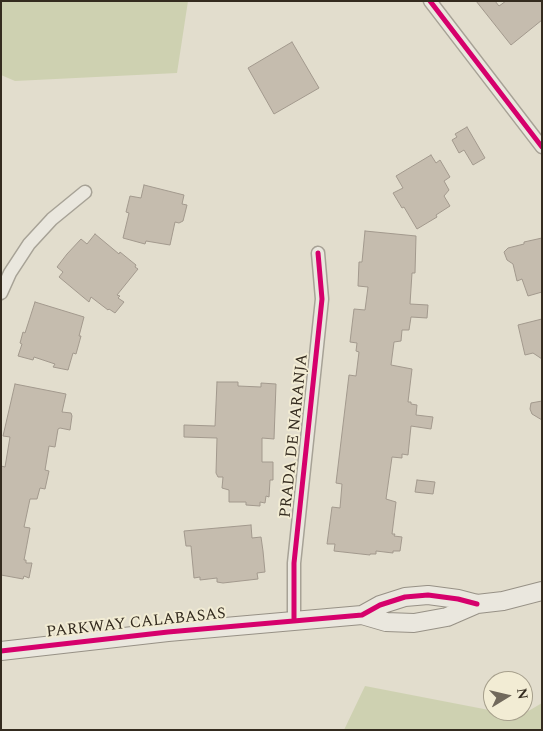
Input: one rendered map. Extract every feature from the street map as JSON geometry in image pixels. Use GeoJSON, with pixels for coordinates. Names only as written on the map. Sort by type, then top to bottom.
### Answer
{"type":"FeatureCollection","features":[{"type":"Feature","properties":{"kind":"street"},"geometry":{"type":"LineString","coordinates":[[430,1],[542,147]]}},
{"type":"Feature","properties":{"kind":"street"},"geometry":{"type":"LineString","coordinates":[[1,293],[10,273],[29,244],[52,219],[85,192]]}},
{"type":"Feature","properties":{"kind":"street","name":"PRADA DE NARANJA"},"geometry":{"type":"LineString","coordinates":[[294,621],[294,563],[322,299],[318,253]]}},
{"type":"Feature","properties":{"kind":"street","name":"PARKWAY CALABASAS"},"geometry":{"type":"LineString","coordinates":[[1,651],[168,632],[362,615],[386,622],[414,623],[447,617],[478,604],[503,601],[542,591]]}},
{"type":"Feature","properties":{"kind":"street","name":"PARKWAY CALABASAS"},"geometry":{"type":"LineString","coordinates":[[362,615],[380,605],[405,597],[428,595],[478,604]]}},
{"type":"Feature","properties":{"kind":"green space"},"geometry":{"type":"Polygon","coordinates":[[[1,1],[188,1],[177,73],[15,81],[1,75],[1,1]]]}},
{"type":"Feature","properties":{"kind":"green space"},"geometry":{"type":"Polygon","coordinates":[[[365,686],[483,709],[483,721],[533,721],[533,708],[542,703],[542,730],[344,730],[365,686]]]}},
{"type":"Feature","properties":{"kind":"building"},"geometry":{"type":"Polygon","coordinates":[[[476,1],[495,1],[499,6],[506,1],[542,1],[542,20],[511,45],[476,1]]]}},
{"type":"Feature","properties":{"kind":"building"},"geometry":{"type":"Polygon","coordinates":[[[292,42],[319,88],[274,114],[248,68],[292,42]]]}},
{"type":"Feature","properties":{"kind":"building"},"geometry":{"type":"Polygon","coordinates":[[[467,127],[485,158],[473,165],[464,150],[459,153],[452,140],[457,137],[455,134],[467,127]]]}},
{"type":"Feature","properties":{"kind":"building"},"geometry":{"type":"Polygon","coordinates":[[[431,155],[436,163],[440,160],[450,177],[444,181],[449,190],[444,196],[450,206],[436,215],[437,217],[417,229],[393,193],[403,188],[396,176],[431,155]]]}},
{"type":"Feature","properties":{"kind":"building"},"geometry":{"type":"Polygon","coordinates":[[[144,185],[184,195],[182,204],[187,205],[183,221],[175,222],[170,245],[146,241],[145,244],[123,238],[129,213],[126,212],[130,196],[141,198],[144,185]]]}},
{"type":"Feature","properties":{"kind":"building"},"geometry":{"type":"Polygon","coordinates":[[[365,231],[416,236],[415,273],[412,273],[410,304],[428,305],[427,318],[411,317],[409,330],[402,330],[401,341],[394,342],[391,365],[412,369],[408,402],[417,405],[416,415],[433,417],[431,429],[411,426],[408,455],[402,454],[402,458],[392,457],[386,499],[396,502],[392,534],[402,537],[400,551],[393,551],[393,553],[376,551],[376,554],[370,555],[334,551],[335,544],[327,544],[332,507],[340,508],[342,484],[336,483],[349,375],[356,376],[359,352],[356,351],[357,343],[350,342],[354,309],[365,310],[368,287],[358,286],[359,262],[362,262],[365,231]]]}},
{"type":"Feature","properties":{"kind":"building"},"geometry":{"type":"Polygon","coordinates":[[[95,234],[136,265],[135,267],[138,269],[117,295],[124,302],[115,313],[91,297],[89,302],[59,277],[63,272],[57,267],[67,254],[81,239],[87,244],[95,234]]]}},
{"type":"Feature","properties":{"kind":"building"},"geometry":{"type":"Polygon","coordinates":[[[542,238],[542,292],[528,296],[522,279],[517,281],[513,264],[507,260],[504,252],[508,248],[524,244],[524,242],[542,238]]]}},
{"type":"Feature","properties":{"kind":"building"},"geometry":{"type":"Polygon","coordinates":[[[35,302],[84,317],[76,354],[73,353],[68,370],[53,367],[55,364],[34,357],[33,360],[18,356],[23,332],[25,333],[35,302]]]}},
{"type":"Feature","properties":{"kind":"building"},"geometry":{"type":"Polygon","coordinates":[[[542,319],[542,359],[533,353],[525,355],[518,325],[542,319]]]}},
{"type":"Feature","properties":{"kind":"building"},"geometry":{"type":"Polygon","coordinates":[[[217,382],[238,382],[238,386],[261,387],[261,383],[276,384],[274,439],[262,438],[262,462],[273,462],[273,480],[270,480],[269,497],[266,496],[265,503],[260,502],[260,506],[246,505],[246,502],[229,502],[229,490],[222,488],[223,477],[218,477],[216,473],[217,438],[184,437],[184,425],[215,426],[217,382]]]}},
{"type":"Feature","properties":{"kind":"building"},"geometry":{"type":"Polygon","coordinates":[[[15,384],[66,394],[62,412],[71,413],[72,416],[70,430],[58,429],[55,447],[49,446],[45,470],[49,471],[45,489],[40,488],[37,499],[30,499],[24,527],[30,528],[24,560],[26,560],[26,563],[32,563],[29,578],[24,576],[23,579],[1,575],[1,466],[5,467],[10,437],[3,436],[15,384]]]}},
{"type":"Feature","properties":{"kind":"building"},"geometry":{"type":"Polygon","coordinates":[[[542,401],[542,420],[532,414],[530,409],[531,403],[542,401]]]}},
{"type":"Feature","properties":{"kind":"building"},"geometry":{"type":"Polygon","coordinates":[[[417,480],[435,482],[433,494],[415,492],[417,480]]]}},
{"type":"Feature","properties":{"kind":"building"},"geometry":{"type":"Polygon","coordinates":[[[251,525],[252,538],[261,537],[263,551],[265,572],[257,573],[258,579],[223,583],[217,582],[217,578],[200,580],[200,577],[194,578],[191,546],[186,546],[184,531],[251,525]]]}},
{"type":"Feature","properties":{"kind":"cycle path"},"geometry":{"type":"LineString","coordinates":[[430,1],[542,147]]}},
{"type":"Feature","properties":{"kind":"cycle path"},"geometry":{"type":"LineString","coordinates":[[294,621],[294,563],[322,299],[318,253]]}},
{"type":"Feature","properties":{"kind":"cycle path"},"geometry":{"type":"LineString","coordinates":[[1,651],[168,632],[362,615],[380,605],[405,597],[428,595],[477,604]]}}]}
